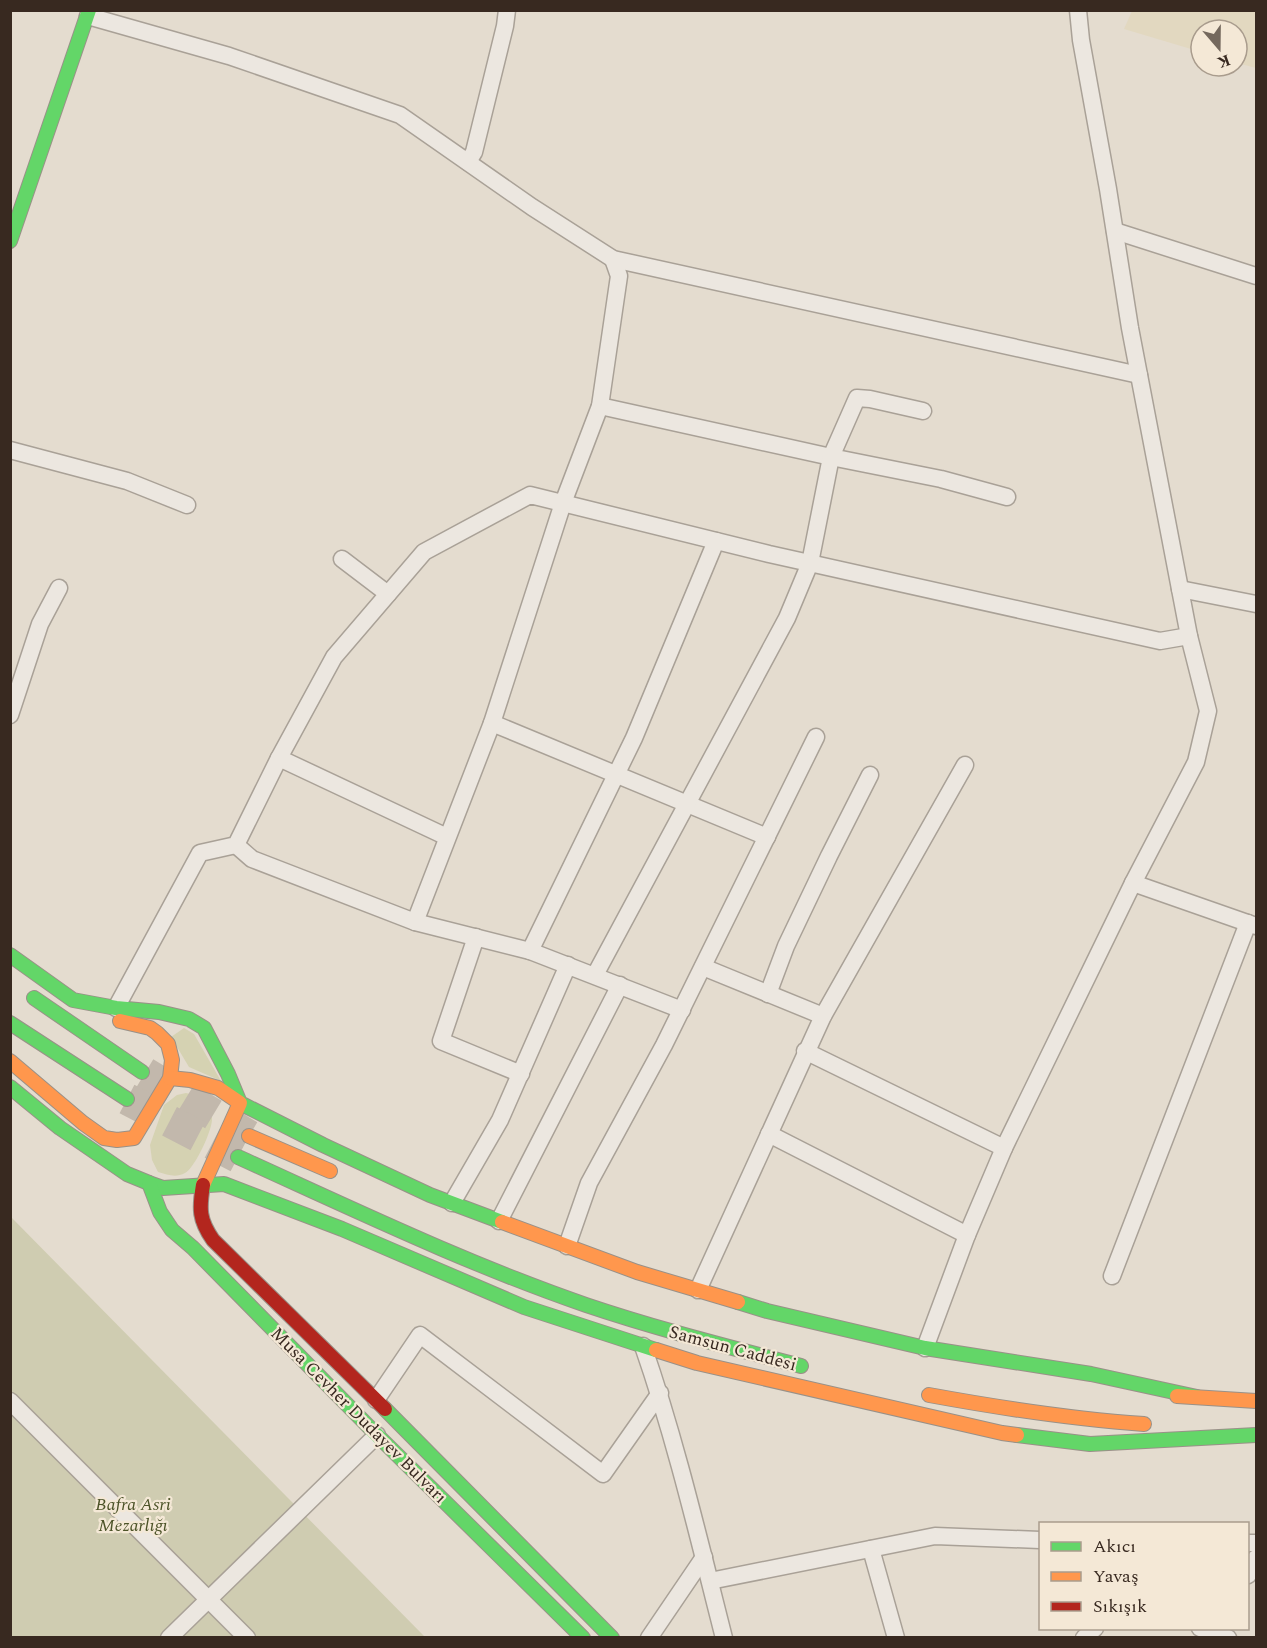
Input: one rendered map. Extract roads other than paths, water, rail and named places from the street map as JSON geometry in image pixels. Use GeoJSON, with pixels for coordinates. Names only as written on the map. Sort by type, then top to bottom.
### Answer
{"type":"FeatureCollection","features":[{"type":"Feature","properties":{"kind":"main road"},"geometry":{"type":"LineString","coordinates":[[10,241],[89,13]]}},
{"type":"Feature","properties":{"kind":"main road"},"geometry":{"type":"LineString","coordinates":[[10,955],[73,1000],[116,1008],[159,1012],[189,1019],[204,1028],[240,1103]]}},
{"type":"Feature","properties":{"kind":"main road"},"geometry":{"type":"LineString","coordinates":[[20,988],[142,1072]]}},
{"type":"Feature","properties":{"kind":"main road"},"geometry":{"type":"LineString","coordinates":[[10,1061],[104,1138],[136,1144],[170,1078],[172,1060],[168,1044],[150,1028],[112,1020],[116,1008]]}},
{"type":"Feature","properties":{"kind":"main road"},"geometry":{"type":"LineString","coordinates":[[10,1023],[127,1099]]}},
{"type":"Feature","properties":{"kind":"main road"},"geometry":{"type":"LineString","coordinates":[[170,1078],[190,1080],[218,1088],[240,1103],[323,1145],[430,1195],[637,1272],[767,1311],[925,1348],[1091,1374],[1197,1397]]}},
{"type":"Feature","properties":{"kind":"main road"},"geometry":{"type":"LineString","coordinates":[[10,1087],[60,1128],[128,1174],[146,1177],[163,1188],[224,1184],[342,1229],[524,1307],[697,1363],[1002,1433],[1090,1444],[1257,1435]]}},
{"type":"Feature","properties":{"kind":"main road","name":"Musa Cevher Dudayev Bulvarı"},"geometry":{"type":"LineString","coordinates":[[240,1103],[203,1185],[199,1205],[204,1228],[213,1240],[376,1400],[612,1638]]}},
{"type":"Feature","properties":{"kind":"main road"},"geometry":{"type":"LineString","coordinates":[[249,1136],[344,1176]]}},
{"type":"Feature","properties":{"kind":"main road","name":"Samsun Caddesi"},"geometry":{"type":"LineString","coordinates":[[238,1157],[452,1252],[558,1294],[658,1328],[811,1368]]}},
{"type":"Feature","properties":{"kind":"main road","name":"Musa Cevher Dudayev Bulvarı"},"geometry":{"type":"LineString","coordinates":[[146,1177],[160,1212],[172,1230],[193,1248],[377,1435],[583,1638]]}},
{"type":"Feature","properties":{"kind":"main road"},"geometry":{"type":"LineString","coordinates":[[1104,1390],[1257,1401]]}},
{"type":"Feature","properties":{"kind":"main road"},"geometry":{"type":"LineString","coordinates":[[918,1393],[1032,1413],[1100,1422],[1156,1425]]}},
{"type":"Feature","properties":{"kind":"main road"},"geometry":{"type":"LineString","coordinates":[[1178,1426],[1257,1431]]}},
{"type":"Feature","properties":{"kind":"street"},"geometry":{"type":"LineString","coordinates":[[468,162],[474,152],[507,10]]}},
{"type":"Feature","properties":{"kind":"street"},"geometry":{"type":"LineString","coordinates":[[925,1348],[967,1235],[1004,1149],[1132,883],[1196,762],[1208,711],[1189,636],[1139,375],[1081,40],[1078,10]]}},
{"type":"Feature","properties":{"kind":"street"},"geometry":{"type":"LineString","coordinates":[[89,13],[229,56],[400,115],[532,207],[613,259],[1139,375]]}},
{"type":"Feature","properties":{"kind":"street"},"geometry":{"type":"LineString","coordinates":[[1114,231],[1257,276]]}},
{"type":"Feature","properties":{"kind":"street"},"geometry":{"type":"LineString","coordinates":[[415,922],[492,723],[563,503],[600,406],[619,276],[613,259]]}},
{"type":"Feature","properties":{"kind":"street"},"geometry":{"type":"LineString","coordinates":[[595,975],[787,618],[810,563],[831,457],[857,398],[923,411]]}},
{"type":"Feature","properties":{"kind":"street"},"geometry":{"type":"LineString","coordinates":[[600,406],[941,479],[1007,497]]}},
{"type":"Feature","properties":{"kind":"street"},"geometry":{"type":"LineString","coordinates":[[10,450],[127,481],[187,505]]}},
{"type":"Feature","properties":{"kind":"street"},"geometry":{"type":"LineString","coordinates":[[116,1008],[200,853],[236,844],[279,758],[334,657],[424,552],[530,495],[810,563],[1160,641],[1189,636]]}},
{"type":"Feature","properties":{"kind":"street"},"geometry":{"type":"LineString","coordinates":[[530,951],[617,776],[716,541]]}},
{"type":"Feature","properties":{"kind":"street"},"geometry":{"type":"LineString","coordinates":[[342,559],[388,594]]}},
{"type":"Feature","properties":{"kind":"street"},"geometry":{"type":"LineString","coordinates":[[10,715],[40,624],[59,588]]}},
{"type":"Feature","properties":{"kind":"street"},"geometry":{"type":"LineString","coordinates":[[1180,589],[1257,604]]}},
{"type":"Feature","properties":{"kind":"street"},"geometry":{"type":"LineString","coordinates":[[492,723],[767,837]]}},
{"type":"Feature","properties":{"kind":"street"},"geometry":{"type":"LineString","coordinates":[[567,1246],[589,1183],[682,1010],[816,737]]}},
{"type":"Feature","properties":{"kind":"street"},"geometry":{"type":"LineString","coordinates":[[279,758],[447,837]]}},
{"type":"Feature","properties":{"kind":"street"},"geometry":{"type":"LineString","coordinates":[[698,1290],[823,1016],[965,765]]}},
{"type":"Feature","properties":{"kind":"street"},"geometry":{"type":"LineString","coordinates":[[768,994],[786,946],[870,775]]}},
{"type":"Feature","properties":{"kind":"street"},"geometry":{"type":"LineString","coordinates":[[236,844],[252,859],[415,922],[530,951],[682,1010]]}},
{"type":"Feature","properties":{"kind":"street"},"geometry":{"type":"LineString","coordinates":[[1112,1276],[1252,925],[1132,883]]}},
{"type":"Feature","properties":{"kind":"street"},"geometry":{"type":"LineString","coordinates":[[476,937],[441,1041],[520,1074]]}},
{"type":"Feature","properties":{"kind":"street"},"geometry":{"type":"LineString","coordinates":[[452,1203],[500,1120],[568,965]]}},
{"type":"Feature","properties":{"kind":"street"},"geometry":{"type":"LineString","coordinates":[[703,967],[823,1016]]}},
{"type":"Feature","properties":{"kind":"street"},"geometry":{"type":"LineString","coordinates":[[499,1221],[620,985]]}},
{"type":"Feature","properties":{"kind":"street"},"geometry":{"type":"LineString","coordinates":[[806,1051],[1004,1149]]}},
{"type":"Feature","properties":{"kind":"street"},"geometry":{"type":"LineString","coordinates":[[769,1134],[967,1235]]}},
{"type":"Feature","properties":{"kind":"street"},"geometry":{"type":"LineString","coordinates":[[376,1400],[420,1335],[603,1474],[660,1393]]}},
{"type":"Feature","properties":{"kind":"street"},"geometry":{"type":"LineString","coordinates":[[643,1346],[660,1393],[724,1638]]}},
{"type":"Feature","properties":{"kind":"street"},"geometry":{"type":"LineString","coordinates":[[10,1401],[247,1638]]}},
{"type":"Feature","properties":{"kind":"street"},"geometry":{"type":"LineString","coordinates":[[170,1638],[377,1435]]}},
{"type":"Feature","properties":{"kind":"street"},"geometry":{"type":"LineString","coordinates":[[710,1581],[935,1536],[1039,1540]]}},
{"type":"Feature","properties":{"kind":"street"},"geometry":{"type":"LineString","coordinates":[[871,1549],[896,1638]]}},
{"type":"Feature","properties":{"kind":"street"},"geometry":{"type":"LineString","coordinates":[[649,1638],[704,1557]]}},
{"type":"Feature","properties":{"kind":"street"},"geometry":{"type":"LineString","coordinates":[[1249,1573],[1257,1558]]}},
{"type":"Feature","properties":{"kind":"street"},"geometry":{"type":"LineString","coordinates":[[1204,1630],[1220,1634]]}},
{"type":"Feature","properties":{"kind":"tunnel"},"geometry":{"type":"LineString","coordinates":[[145,1073],[249,1136]]}},
{"type":"Feature","properties":{"kind":"tunnel"},"geometry":{"type":"LineString","coordinates":[[127,1099],[238,1157]]}},
{"type":"Feature","properties":{"kind":"park label","name":"Bafra Asri Mezarlığı"},"geometry":{"type":"Point","coordinates":[133,1514]}}]}
